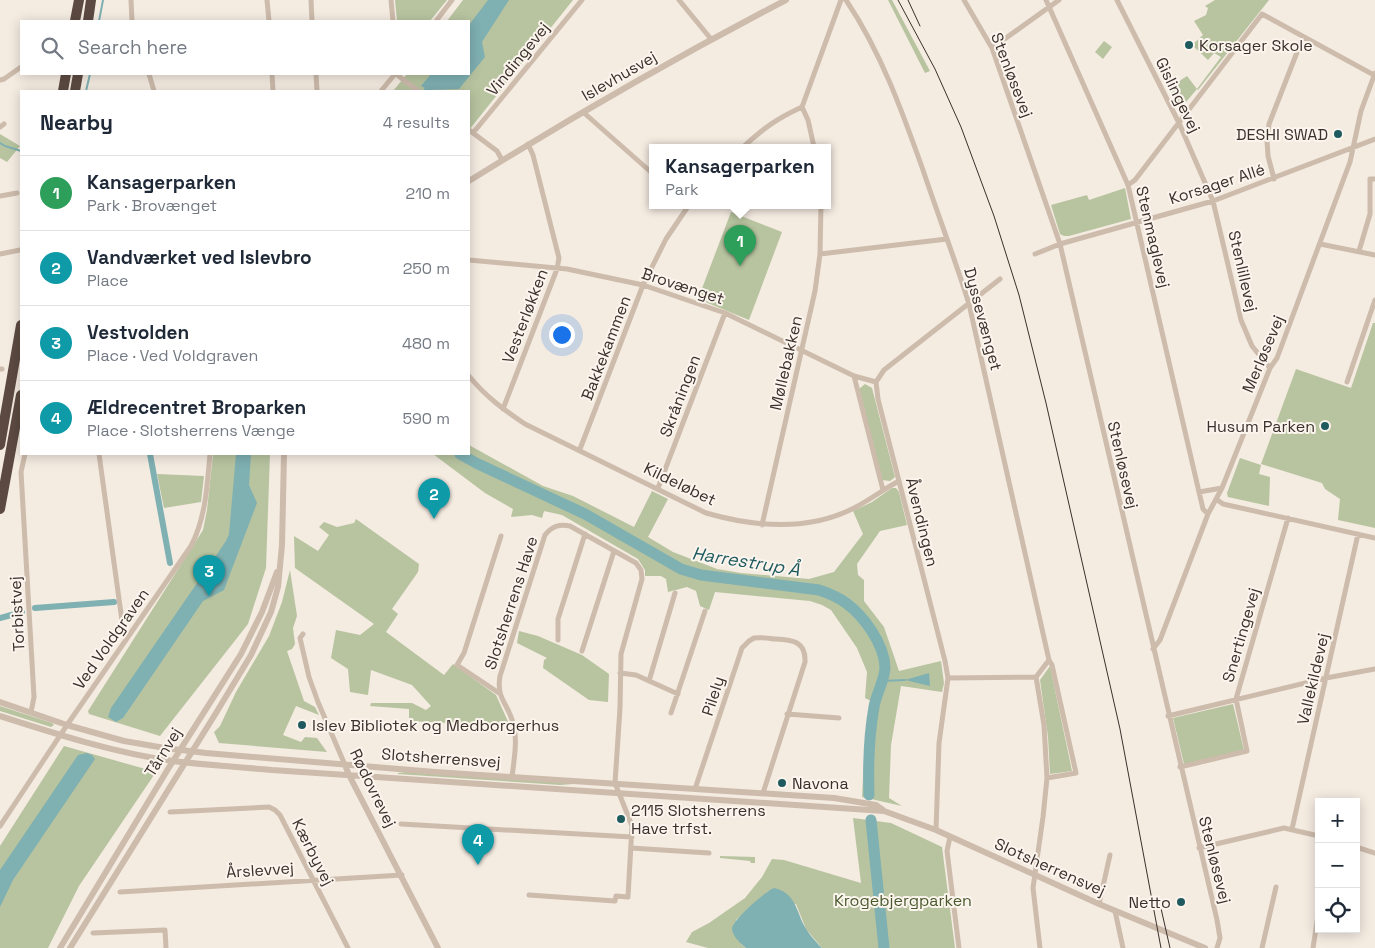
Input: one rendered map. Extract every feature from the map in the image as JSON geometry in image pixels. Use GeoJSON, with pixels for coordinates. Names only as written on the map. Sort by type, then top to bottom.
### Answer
{"type":"FeatureCollection","features":[{"type":"Feature","properties":{"kind":"highway"},"geometry":{"type":"LineString","coordinates":[[75,20],[79,0]]}},
{"type":"Feature","properties":{"kind":"highway"},"geometry":{"type":"LineString","coordinates":[[88,20],[92,0]]}},
{"type":"Feature","properties":{"kind":"highway"},"geometry":{"type":"LineString","coordinates":[[63,90],[66,75]]}},
{"type":"Feature","properties":{"kind":"highway"},"geometry":{"type":"LineString","coordinates":[[75,90],[78,75]]}},
{"type":"Feature","properties":{"kind":"highway"},"geometry":{"type":"LineString","coordinates":[[0,445],[20,330]]}},
{"type":"Feature","properties":{"kind":"highway"},"geometry":{"type":"LineString","coordinates":[[0,509],[20,400]]}},
{"type":"Feature","properties":{"kind":"street"},"geometry":{"type":"LineString","coordinates":[[132,0],[132,20]]}},
{"type":"Feature","properties":{"kind":"street"},"geometry":{"type":"LineString","coordinates":[[267,0],[269,20]]}},
{"type":"Feature","properties":{"kind":"street"},"geometry":{"type":"LineString","coordinates":[[311,0],[312,20]]}},
{"type":"Feature","properties":{"kind":"street"},"geometry":{"type":"LineString","coordinates":[[391,0],[393,20]]}},
{"type":"Feature","properties":{"kind":"street"},"geometry":{"type":"LineString","coordinates":[[437,20],[452,0]]}},
{"type":"Feature","properties":{"kind":"street","name":"Vindingevej"},"geometry":{"type":"LineString","coordinates":[[471,131],[582,0]]}},
{"type":"Feature","properties":{"kind":"street"},"geometry":{"type":"LineString","coordinates":[[679,0],[711,39]]}},
{"type":"Feature","properties":{"kind":"street","name":"Islevhusvej"},"geometry":{"type":"LineString","coordinates":[[470,180],[583,112],[711,39],[786,0]]}},
{"type":"Feature","properties":{"kind":"street"},"geometry":{"type":"LineString","coordinates":[[746,144],[763,128],[780,117],[802,107],[842,0]]}},
{"type":"Feature","properties":{"kind":"street","name":"Dyssevænget"},"geometry":{"type":"LineString","coordinates":[[846,0],[884,68],[969,304],[1048,660],[1052,666],[1076,772],[1047,778]]}},
{"type":"Feature","properties":{"kind":"street","name":"Stenløsevej"},"geometry":{"type":"LineString","coordinates":[[964,0],[992,48],[1060,244],[1168,716],[1217,920],[1220,938],[1217,948]]}},
{"type":"Feature","properties":{"kind":"street","name":"Stenmaglevej"},"geometry":{"type":"LineString","coordinates":[[1046,0],[1128,185],[1203,509],[1208,514]]}},
{"type":"Feature","properties":{"kind":"street"},"geometry":{"type":"LineString","coordinates":[[992,48],[1059,0]]}},
{"type":"Feature","properties":{"kind":"street","name":"Gislingevej"},"geometry":{"type":"LineString","coordinates":[[1117,0],[1178,123],[1213,202]]}},
{"type":"Feature","properties":{"kind":"street"},"geometry":{"type":"LineString","coordinates":[[1128,185],[1135,180],[1262,14],[1375,74]]}},
{"type":"Feature","properties":{"kind":"street"},"geometry":{"type":"LineString","coordinates":[[1274,179],[1268,156],[1269,124],[1303,37]]}},
{"type":"Feature","properties":{"kind":"street"},"geometry":{"type":"LineString","coordinates":[[0,80],[20,68]]}},
{"type":"Feature","properties":{"kind":"street","name":"Merløsevej"},"geometry":{"type":"LineString","coordinates":[[1153,649],[1160,640],[1208,514],[1222,488],[1270,368],[1277,358],[1350,162],[1362,111],[1375,74]]}},
{"type":"Feature","properties":{"kind":"street"},"geometry":{"type":"LineString","coordinates":[[149,75],[154,90]]}},
{"type":"Feature","properties":{"kind":"street"},"geometry":{"type":"LineString","coordinates":[[272,75],[274,90]]}},
{"type":"Feature","properties":{"kind":"street"},"geometry":{"type":"LineString","coordinates":[[316,75],[317,90]]}},
{"type":"Feature","properties":{"kind":"street"},"geometry":{"type":"LineString","coordinates":[[382,90],[395,75]]}},
{"type":"Feature","properties":{"kind":"street"},"geometry":{"type":"LineString","coordinates":[[397,75],[416,90]]}},
{"type":"Feature","properties":{"kind":"street"},"geometry":{"type":"LineString","coordinates":[[802,107],[808,120],[813,144]]}},
{"type":"Feature","properties":{"kind":"street"},"geometry":{"type":"LineString","coordinates":[[583,112],[649,170]]}},
{"type":"Feature","properties":{"kind":"street"},"geometry":{"type":"LineString","coordinates":[[471,131],[497,151],[502,160]]}},
{"type":"Feature","properties":{"kind":"street","name":"Korsager Allé"},"geometry":{"type":"LineString","coordinates":[[1035,254],[1060,244],[1213,202],[1375,139]]}},
{"type":"Feature","properties":{"kind":"street","name":"Vesterløkken"},"geometry":{"type":"LineString","coordinates":[[503,409],[557,269],[559,258],[533,155],[528,144]]}},
{"type":"Feature","properties":{"kind":"street"},"geometry":{"type":"LineString","coordinates":[[1359,251],[1370,214],[1370,179],[1375,179]]}},
{"type":"Feature","properties":{"kind":"street"},"geometry":{"type":"LineString","coordinates":[[0,196],[17,193]]}},
{"type":"Feature","properties":{"kind":"street","name":"Stenlillevej"},"geometry":{"type":"LineString","coordinates":[[1213,202],[1242,320],[1252,346],[1270,368]]}},
{"type":"Feature","properties":{"kind":"street","name":"Bakkekammen"},"geometry":{"type":"LineString","coordinates":[[580,449],[644,285],[666,239],[686,209]]}},
{"type":"Feature","properties":{"kind":"street","name":"Møllebakken"},"geometry":{"type":"LineString","coordinates":[[762,524],[815,291],[820,254],[821,209]]}},
{"type":"Feature","properties":{"kind":"street"},"geometry":{"type":"LineString","coordinates":[[820,254],[947,239]]}},
{"type":"Feature","properties":{"kind":"street"},"geometry":{"type":"LineString","coordinates":[[1320,244],[1375,255]]}},
{"type":"Feature","properties":{"kind":"street"},"geometry":{"type":"LineString","coordinates":[[0,254],[20,250]]}},
{"type":"Feature","properties":{"kind":"street","name":"Brovænget"},"geometry":{"type":"LineString","coordinates":[[470,260],[557,269],[644,285],[725,313],[854,376],[876,382]]}},
{"type":"Feature","properties":{"kind":"street"},"geometry":{"type":"LineString","coordinates":[[876,382],[884,370],[1000,279]]}},
{"type":"Feature","properties":{"kind":"street"},"geometry":{"type":"LineString","coordinates":[[1347,382],[1375,300]]}},
{"type":"Feature","properties":{"kind":"street","name":"Skråningen"},"geometry":{"type":"LineString","coordinates":[[658,488],[725,313]]}},
{"type":"Feature","properties":{"kind":"street","name":"Åvendingen"},"geometry":{"type":"LineString","coordinates":[[854,376],[883,490]]}},
{"type":"Feature","properties":{"kind":"street","name":"Kildeløbet"},"geometry":{"type":"LineString","coordinates":[[470,377],[486,395],[525,424],[580,449],[706,513],[733,521],[785,525],[831,517],[855,507],[899,481]]}},
{"type":"Feature","properties":{"kind":"street","name":"Åvendingen"},"geometry":{"type":"LineString","coordinates":[[876,382],[878,400],[948,678],[939,743],[936,830]]}},
{"type":"Feature","properties":{"kind":"street","name":"Torbistvej"},"geometry":{"type":"LineString","coordinates":[[25,455],[21,472],[34,697],[31,712]]}},
{"type":"Feature","properties":{"kind":"street"},"geometry":{"type":"LineString","coordinates":[[99,455],[123,628]]}},
{"type":"Feature","properties":{"kind":"street","name":"Ved Voldgraven"},"geometry":{"type":"LineString","coordinates":[[0,826],[190,546],[199,530],[204,509],[210,455]]}},
{"type":"Feature","properties":{"kind":"street","name":"Tårnvej"},"geometry":{"type":"LineString","coordinates":[[70,948],[193,752],[261,635],[271,612],[276,596],[282,545],[284,455]]}},
{"type":"Feature","properties":{"kind":"street"},"geometry":{"type":"LineString","coordinates":[[1199,492],[1222,488]]}},
{"type":"Feature","properties":{"kind":"street"},"geometry":{"type":"LineString","coordinates":[[1216,499],[1223,504],[1375,538]]}},
{"type":"Feature","properties":{"kind":"street","name":"Snertingevej"},"geometry":{"type":"LineString","coordinates":[[1180,767],[1247,751],[1236,699],[1288,518]]}},
{"type":"Feature","properties":{"kind":"street","name":"Slotsherrens Have"},"geometry":{"type":"LineString","coordinates":[[499,693],[500,676],[544,535],[550,529],[561,525],[570,526],[636,563],[642,579],[621,654],[620,708],[615,783]]}},
{"type":"Feature","properties":{"kind":"street"},"geometry":{"type":"LineString","coordinates":[[558,640],[558,619],[585,534]]}},
{"type":"Feature","properties":{"kind":"street","name":"Vallekildevej"},"geometry":{"type":"LineString","coordinates":[[1292,829],[1358,534]]}},
{"type":"Feature","properties":{"kind":"street","name":"Slotsherrens Have"},"geometry":{"type":"LineString","coordinates":[[501,536],[464,653],[457,664],[499,693],[513,721],[515,733],[512,777]]}},
{"type":"Feature","properties":{"kind":"street"},"geometry":{"type":"LineString","coordinates":[[582,651],[614,551]]}},
{"type":"Feature","properties":{"kind":"street","name":"Tårnvej"},"geometry":{"type":"LineString","coordinates":[[60,948],[252,633],[280,567]]}},
{"type":"Feature","properties":{"kind":"street"},"geometry":{"type":"LineString","coordinates":[[649,680],[675,593]]}},
{"type":"Feature","properties":{"kind":"street"},"geometry":{"type":"LineString","coordinates":[[671,713],[705,611]]}},
{"type":"Feature","properties":{"kind":"street","name":"Rødovrevej"},"geometry":{"type":"LineString","coordinates":[[303,634],[300,638],[309,677],[349,775],[438,948]]}},
{"type":"Feature","properties":{"kind":"street","name":"Pilely"},"geometry":{"type":"LineString","coordinates":[[696,789],[742,648],[748,640],[754,638],[792,640],[804,651],[805,662],[787,714]]}},
{"type":"Feature","properties":{"kind":"street"},"geometry":{"type":"LineString","coordinates":[[1040,948],[1033,888],[1047,778],[1044,725],[1036,677],[1048,660]]}},
{"type":"Feature","properties":{"kind":"street"},"geometry":{"type":"LineString","coordinates":[[1168,716],[1326,678],[1375,669]]}},
{"type":"Feature","properties":{"kind":"street"},"geometry":{"type":"LineString","coordinates":[[620,673],[636,674],[678,694]]}},
{"type":"Feature","properties":{"kind":"street"},"geometry":{"type":"LineString","coordinates":[[948,678],[1036,677]]}},
{"type":"Feature","properties":{"kind":"street","name":"Slotsherrensvej"},"geometry":{"type":"LineString","coordinates":[[0,702],[67,725],[124,740],[193,752],[512,777],[834,798],[876,805],[884,811]]}},
{"type":"Feature","properties":{"kind":"street"},"geometry":{"type":"LineString","coordinates":[[762,793],[787,714],[839,718]]}},
{"type":"Feature","properties":{"kind":"street","name":"Slotsherrensvej"},"geometry":{"type":"LineString","coordinates":[[0,716],[60,735],[124,751],[186,762],[619,794],[884,811],[936,830],[1099,904],[1205,948]]}},
{"type":"Feature","properties":{"kind":"street"},"geometry":{"type":"LineString","coordinates":[[529,896],[615,901],[616,896],[628,897],[632,826],[615,783]]}},
{"type":"Feature","properties":{"kind":"street","name":"Kærbyvej"},"geometry":{"type":"LineString","coordinates":[[170,812],[269,807],[276,810],[348,948]]}},
{"type":"Feature","properties":{"kind":"street"},"geometry":{"type":"LineString","coordinates":[[401,824],[632,837]]}},
{"type":"Feature","properties":{"kind":"street"},"geometry":{"type":"LineString","coordinates":[[1199,848],[1284,828],[1315,835]]}},
{"type":"Feature","properties":{"kind":"street"},"geometry":{"type":"LineString","coordinates":[[950,837],[947,851],[959,948]]}},
{"type":"Feature","properties":{"kind":"street"},"geometry":{"type":"LineString","coordinates":[[631,848],[709,853]]}},
{"type":"Feature","properties":{"kind":"street"},"geometry":{"type":"LineString","coordinates":[[1360,848],[1375,853]]}},
{"type":"Feature","properties":{"kind":"street"},"geometry":{"type":"LineString","coordinates":[[1099,904],[1110,855]]}},
{"type":"Feature","properties":{"kind":"street","name":"Årslevvej"},"geometry":{"type":"LineString","coordinates":[[120,892],[402,875]]}},
{"type":"Feature","properties":{"kind":"street"},"geometry":{"type":"LineString","coordinates":[[1262,948],[1276,887]]}},
{"type":"Feature","properties":{"kind":"street"},"geometry":{"type":"LineString","coordinates":[[1115,911],[1123,948]]}},
{"type":"Feature","properties":{"kind":"street"},"geometry":{"type":"LineString","coordinates":[[93,933],[165,930],[166,948]]}},
{"type":"Feature","properties":{"kind":"street"},"geometry":{"type":"LineString","coordinates":[[1313,948],[1315,933]]}},
{"type":"Feature","properties":{"kind":"green space"},"geometry":{"type":"Polygon","coordinates":[[[395,0],[447,0],[431,20],[397,20],[395,0]]]}},
{"type":"Feature","properties":{"kind":"green space"},"geometry":{"type":"Polygon","coordinates":[[[463,0],[573,0],[470,129],[470,90],[394,90],[406,75],[470,75],[470,20],[448,20],[463,0]]]}},
{"type":"Feature","properties":{"kind":"green space"},"geometry":{"type":"Polygon","coordinates":[[[888,0],[892,0],[930,71],[925,73],[888,0]]]}},
{"type":"Feature","properties":{"kind":"green space"},"geometry":{"type":"Polygon","coordinates":[[[1215,0],[1269,0],[1198,90],[1221,57],[1214,53],[1208,60],[1192,45],[1203,35],[1194,21],[1206,15],[1208,8],[1205,6],[1215,0]]]}},
{"type":"Feature","properties":{"kind":"green space"},"geometry":{"type":"Polygon","coordinates":[[[1104,41],[1112,47],[1103,59],[1095,52],[1104,41]]]}},
{"type":"Feature","properties":{"kind":"green space"},"geometry":{"type":"Polygon","coordinates":[[[1187,76],[1197,89],[1180,109],[1169,88],[1187,76]]]}},
{"type":"Feature","properties":{"kind":"green space"},"geometry":{"type":"Polygon","coordinates":[[[0,134],[20,146],[7,162],[0,158],[0,134]]]}},
{"type":"Feature","properties":{"kind":"green space"},"geometry":{"type":"Polygon","coordinates":[[[1125,188],[1131,219],[1069,236],[1060,234],[1051,205],[1087,195],[1089,200],[1125,188]]]}},
{"type":"Feature","properties":{"kind":"green space"},"geometry":{"type":"Polygon","coordinates":[[[731,212],[782,232],[749,320],[698,299],[731,212]]]}},
{"type":"Feature","properties":{"kind":"green space","name":"Husum Parken"},"geometry":{"type":"Polygon","coordinates":[[[1373,323],[1375,323],[1375,528],[1338,520],[1340,499],[1325,489],[1322,483],[1261,464],[1296,369],[1351,388],[1373,323]]]}},
{"type":"Feature","properties":{"kind":"green space"},"geometry":{"type":"Polygon","coordinates":[[[865,384],[872,388],[895,477],[890,481],[882,480],[859,389],[865,384]]]}},
{"type":"Feature","properties":{"kind":"green space"},"geometry":{"type":"Polygon","coordinates":[[[470,446],[543,486],[573,496],[634,527],[652,491],[668,499],[648,537],[673,552],[717,569],[809,579],[834,572],[863,534],[853,511],[872,502],[892,488],[896,488],[899,492],[907,525],[880,531],[857,564],[858,575],[864,580],[864,601],[884,627],[899,671],[941,661],[944,683],[942,692],[901,686],[891,745],[889,798],[902,806],[862,797],[865,742],[871,701],[865,698],[867,672],[857,648],[831,610],[810,601],[715,592],[709,610],[700,606],[696,591],[687,587],[668,592],[666,579],[661,576],[645,576],[645,570],[638,559],[562,515],[544,511],[542,518],[532,515],[511,517],[513,509],[485,493],[434,455],[470,455],[470,446]]]}},
{"type":"Feature","properties":{"kind":"green space"},"geometry":{"type":"Polygon","coordinates":[[[213,455],[270,455],[266,568],[248,624],[160,736],[89,714],[88,711],[203,530],[213,455]]]}},
{"type":"Feature","properties":{"kind":"green space"},"geometry":{"type":"Polygon","coordinates":[[[1240,458],[1261,465],[1259,474],[1270,477],[1269,506],[1228,497],[1227,493],[1240,458]]]}},
{"type":"Feature","properties":{"kind":"green space"},"geometry":{"type":"Polygon","coordinates":[[[157,474],[204,476],[201,502],[164,508],[157,474]]]}},
{"type":"Feature","properties":{"kind":"green space"},"geometry":{"type":"Polygon","coordinates":[[[356,519],[419,564],[418,572],[392,609],[398,614],[386,632],[444,675],[453,664],[496,695],[510,726],[409,721],[409,709],[370,706],[371,703],[412,703],[426,710],[431,706],[412,685],[371,670],[368,695],[350,692],[348,669],[331,658],[336,630],[360,635],[374,624],[295,568],[294,536],[318,551],[329,535],[319,527],[324,522],[337,527],[354,523],[356,519]]]}},
{"type":"Feature","properties":{"kind":"green space"},"geometry":{"type":"Polygon","coordinates":[[[290,570],[297,616],[293,628],[295,644],[292,649],[287,651],[304,701],[315,707],[319,715],[296,706],[283,735],[301,742],[305,737],[317,738],[327,752],[219,743],[214,732],[220,726],[236,692],[269,636],[282,602],[290,570]]]}},
{"type":"Feature","properties":{"kind":"green space"},"geometry":{"type":"Polygon","coordinates":[[[519,631],[538,636],[582,655],[609,674],[608,702],[589,700],[543,668],[544,660],[547,658],[517,643],[519,631]]]}},
{"type":"Feature","properties":{"kind":"green space"},"geometry":{"type":"Polygon","coordinates":[[[1050,666],[1072,771],[1050,774],[1048,737],[1040,680],[1050,666]]]}},
{"type":"Feature","properties":{"kind":"green space"},"geometry":{"type":"Polygon","coordinates":[[[1233,704],[1244,750],[1184,764],[1173,718],[1233,704]]]}},
{"type":"Feature","properties":{"kind":"green space"},"geometry":{"type":"Polygon","coordinates":[[[0,706],[54,725],[51,727],[0,711],[0,706]]]}},
{"type":"Feature","properties":{"kind":"green space"},"geometry":{"type":"Polygon","coordinates":[[[64,746],[156,772],[79,886],[48,948],[0,948],[0,846],[64,746]]]}},
{"type":"Feature","properties":{"kind":"green space"},"geometry":{"type":"Polygon","coordinates":[[[407,772],[574,784],[560,785],[398,774],[407,772]]]}},
{"type":"Feature","properties":{"kind":"green space","name":"Krogebjergparken"},"geometry":{"type":"Polygon","coordinates":[[[853,818],[891,823],[942,847],[955,948],[822,948],[806,929],[796,904],[744,913],[736,920],[741,944],[746,948],[708,948],[686,942],[692,932],[709,923],[745,898],[762,877],[772,859],[784,860],[861,883],[853,818]]]}},
{"type":"Feature","properties":{"kind":"green space"},"geometry":{"type":"Polygon","coordinates":[[[720,856],[755,857],[755,863],[720,858],[720,856]]]}},
{"type":"Feature","properties":{"kind":"water"},"geometry":{"type":"Polygon","coordinates":[[[488,0],[509,0],[482,42],[485,57],[459,89],[429,90],[421,86],[430,75],[470,75],[470,24],[488,0]]]}},
{"type":"Feature","properties":{"kind":"water"},"geometry":{"type":"Polygon","coordinates":[[[236,455],[251,455],[249,485],[257,503],[224,590],[203,601],[123,718],[116,722],[108,717],[111,708],[229,534],[236,455]]]}},
{"type":"Feature","properties":{"kind":"water"},"geometry":{"type":"Polygon","coordinates":[[[929,673],[930,686],[905,680],[929,673]]]}},
{"type":"Feature","properties":{"kind":"water"},"geometry":{"type":"Polygon","coordinates":[[[87,753],[95,759],[13,880],[0,907],[0,870],[78,755],[87,753]]]}},
{"type":"Feature","properties":{"kind":"water"},"geometry":{"type":"Polygon","coordinates":[[[774,888],[781,890],[791,898],[807,930],[822,948],[746,948],[734,935],[732,929],[737,919],[764,894],[774,888]]]}},
{"type":"Feature","properties":{"kind":"waterway"},"geometry":{"type":"LineString","coordinates":[[99,20],[103,0]]}},
{"type":"Feature","properties":{"kind":"waterway"},"geometry":{"type":"LineString","coordinates":[[86,90],[90,75]]}},
{"type":"Feature","properties":{"kind":"waterway"},"geometry":{"type":"LineString","coordinates":[[427,90],[439,75]]}},
{"type":"Feature","properties":{"kind":"waterway","name":"Harrestrup Å"},"geometry":{"type":"LineString","coordinates":[[0,143],[20,151]]}},
{"type":"Feature","properties":{"kind":"waterway"},"geometry":{"type":"LineString","coordinates":[[150,455],[170,563]]}},
{"type":"Feature","properties":{"kind":"waterway","name":"Harrestrup Å"},"geometry":{"type":"LineString","coordinates":[[462,455],[585,514],[681,569],[701,575],[819,590],[846,603],[860,615],[872,631],[884,658],[884,677],[875,702],[872,718],[869,751],[869,795]]}},
{"type":"Feature","properties":{"kind":"waterway"},"geometry":{"type":"LineString","coordinates":[[35,608],[114,602]]}},
{"type":"Feature","properties":{"kind":"waterway"},"geometry":{"type":"LineString","coordinates":[[0,618],[22,612]]}},
{"type":"Feature","properties":{"kind":"waterway"},"geometry":{"type":"LineString","coordinates":[[882,681],[905,680]]}},
{"type":"Feature","properties":{"kind":"waterway","name":"Harrestrup Å"},"geometry":{"type":"LineString","coordinates":[[871,820],[884,948]]}},
{"type":"Feature","properties":{"kind":"tram line"},"geometry":{"type":"LineString","coordinates":[[898,0],[935,69],[961,127],[994,216],[1019,295],[1046,403],[1120,729],[1161,948]]}},
{"type":"Feature","properties":{"kind":"tram line"},"geometry":{"type":"LineString","coordinates":[[908,0],[920,26]]}},
{"type":"Feature","properties":{"kind":"tram line"},"geometry":{"type":"LineString","coordinates":[[1160,904],[1170,948]]}},
{"type":"Feature","properties":{"kind":"place","name":"Korsager Skole"},"geometry":{"type":"Point","coordinates":[1189,45]}},
{"type":"Feature","properties":{"kind":"place","name":"DESHI SWAD"},"geometry":{"type":"Point","coordinates":[1338,134]}},
{"type":"Feature","properties":{"kind":"place","name":"Kansagerparken"},"geometry":{"type":"Point","coordinates":[740,266]}},
{"type":"Feature","properties":{"kind":"place","name":"Husum Parken"},"geometry":{"type":"Point","coordinates":[1325,426]}},
{"type":"Feature","properties":{"kind":"place","name":"Vandværket ved Islevbro"},"geometry":{"type":"Point","coordinates":[434,519]}},
{"type":"Feature","properties":{"kind":"place","name":"Vestvolden"},"geometry":{"type":"Point","coordinates":[209,596]}},
{"type":"Feature","properties":{"kind":"place","name":"Islev Bibliotek og Medborgerhus"},"geometry":{"type":"Point","coordinates":[302,725]}},
{"type":"Feature","properties":{"kind":"place","name":"Navona"},"geometry":{"type":"Point","coordinates":[782,783]}},
{"type":"Feature","properties":{"kind":"place","name":"2115 Slotsherrens Have trfst."},"geometry":{"type":"Point","coordinates":[621,819]}},
{"type":"Feature","properties":{"kind":"place","name":"Ældrecentret Broparken"},"geometry":{"type":"Point","coordinates":[478,865]}},
{"type":"Feature","properties":{"kind":"place","name":"Netto"},"geometry":{"type":"Point","coordinates":[1181,902]}}]}
